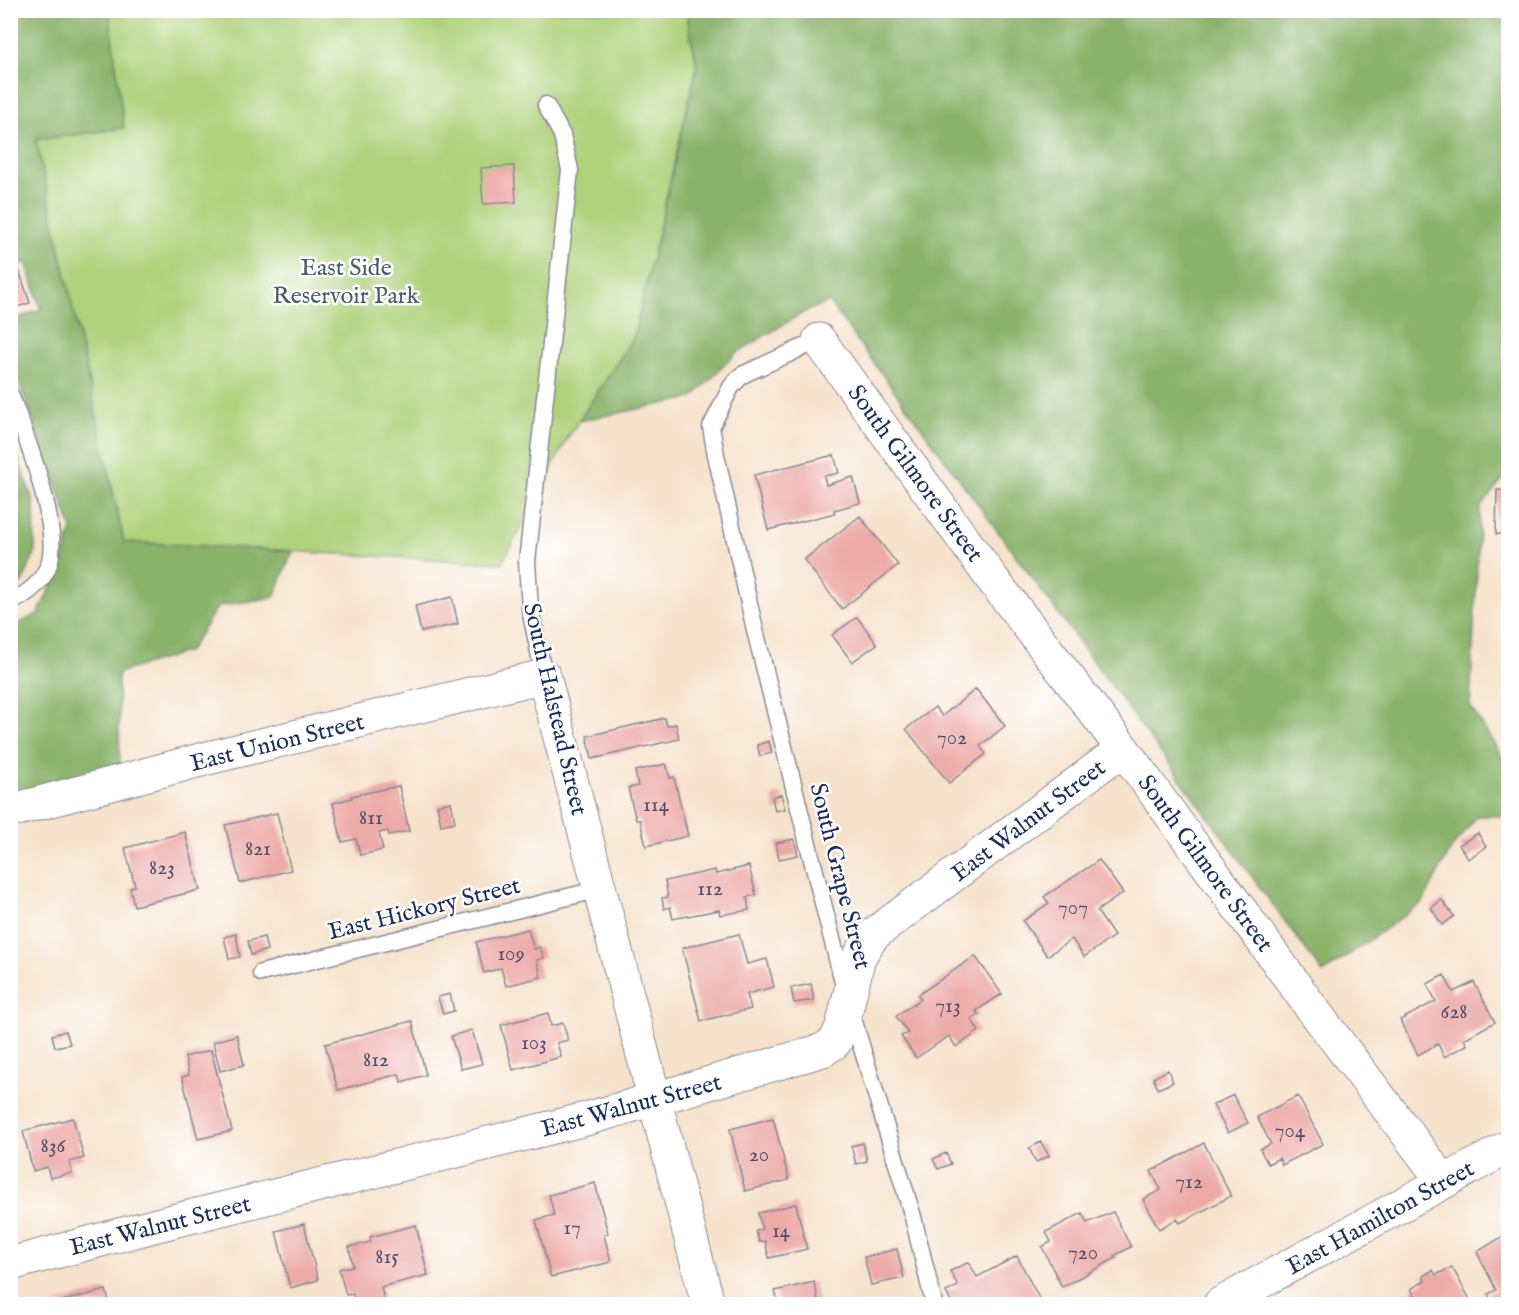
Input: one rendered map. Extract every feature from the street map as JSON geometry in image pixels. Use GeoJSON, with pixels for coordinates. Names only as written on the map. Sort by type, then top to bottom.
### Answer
{"type":"FeatureCollection","features":[{"type":"Feature","properties":{"kind":"street","name":"South Gilmore Street"},"geometry":{"type":"LineString","coordinates":[[819,340],[993,580],[1123,749],[1308,1003],[1444,1182]]}},
{"type":"Feature","properties":{"kind":"street","name":"East Union Street"},"geometry":{"type":"LineString","coordinates":[[10,811],[204,759],[544,676]]}},
{"type":"Feature","properties":{"kind":"street","name":"South Halstead Street"},"geometry":{"type":"LineString","coordinates":[[544,676],[708,1305]]}},
{"type":"Feature","properties":{"kind":"street","name":"East Walnut Street"},"geometry":{"type":"LineString","coordinates":[[10,1264],[654,1100],[822,1050],[836,1042],[842,1028],[859,957],[873,935],[1123,749]]}},
{"type":"Feature","properties":{"kind":"street","name":"East Hamilton Street"},"geometry":{"type":"LineString","coordinates":[[1220,1305],[1509,1147]]}},
{"type":"Feature","properties":{"kind":"lane","name":"South Halstead Street"},"geometry":{"type":"LineString","coordinates":[[544,676],[530,609],[527,562],[570,170],[562,135],[546,105]]}},
{"type":"Feature","properties":{"kind":"lane","name":"South Grape Street"},"geometry":{"type":"LineString","coordinates":[[819,340],[742,375],[731,387],[711,427],[763,665],[848,1002],[913,1217],[934,1305]]}},
{"type":"Feature","properties":{"kind":"lane"},"geometry":{"type":"LineString","coordinates":[[10,394],[32,453],[46,506],[52,547],[48,568],[31,591],[10,603]]}},
{"type":"Feature","properties":{"kind":"lane","name":"East Hickory Street"},"geometry":{"type":"LineString","coordinates":[[261,973],[600,889]]}},
{"type":"Feature","properties":{"kind":"green space"},"geometry":{"type":"Polygon","coordinates":[[[11,11],[109,11],[124,128],[36,140],[124,542],[293,551],[274,597],[218,606],[189,651],[118,673],[120,770],[11,798],[11,627],[38,614],[59,570],[72,529],[11,360],[11,321],[41,309],[26,262],[11,267],[11,11]]]}},
{"type":"Feature","properties":{"kind":"green space","name":"East Side Reservoir Park"},"geometry":{"type":"Polygon","coordinates":[[[109,11],[686,11],[697,66],[634,337],[568,437],[502,563],[124,542],[36,140],[124,128],[109,11]]]}},
{"type":"Feature","properties":{"kind":"green space"},"geometry":{"type":"Polygon","coordinates":[[[686,11],[1508,11],[1508,472],[1480,508],[1470,706],[1508,766],[1508,816],[1477,816],[1451,849],[1423,902],[1323,973],[829,302],[804,312],[736,353],[692,398],[579,421],[634,337],[697,66],[686,11]]]}},
{"type":"Feature","properties":{"kind":"green space"},"geometry":{"type":"Polygon","coordinates":[[[10,434],[34,503],[35,553],[22,583],[11,590],[10,434]]]}},
{"type":"Feature","properties":{"kind":"building"},"geometry":{"type":"Polygon","coordinates":[[[514,166],[516,202],[483,204],[481,168],[514,166]]]}},
{"type":"Feature","properties":{"kind":"building"},"geometry":{"type":"Polygon","coordinates":[[[19,270],[30,303],[10,309],[10,273],[19,270]]]}},
{"type":"Feature","properties":{"kind":"building"},"geometry":{"type":"Polygon","coordinates":[[[834,455],[839,473],[824,476],[826,485],[853,477],[860,503],[834,510],[835,513],[768,530],[754,475],[834,455]]]}},
{"type":"Feature","properties":{"kind":"building"},"geometry":{"type":"Polygon","coordinates":[[[1497,490],[1508,490],[1508,588],[1505,588],[1505,534],[1496,534],[1497,490]]]}},
{"type":"Feature","properties":{"kind":"building"},"geometry":{"type":"Polygon","coordinates":[[[860,516],[898,565],[842,609],[804,560],[860,516]]]}},
{"type":"Feature","properties":{"kind":"building"},"geometry":{"type":"Polygon","coordinates":[[[452,597],[458,624],[421,632],[415,606],[452,597]]]}},
{"type":"Feature","properties":{"kind":"building"},"geometry":{"type":"Polygon","coordinates":[[[857,617],[877,644],[852,662],[832,635],[857,617]]]}},
{"type":"Feature","properties":{"kind":"building"},"geometry":{"type":"Polygon","coordinates":[[[976,689],[1005,726],[980,746],[986,754],[949,783],[906,729],[935,707],[942,716],[976,689]]]}},
{"type":"Feature","properties":{"kind":"building"},"geometry":{"type":"Polygon","coordinates":[[[665,718],[667,726],[676,724],[679,739],[592,759],[587,736],[665,718]]]}},
{"type":"Feature","properties":{"kind":"building"},"geometry":{"type":"Polygon","coordinates":[[[769,741],[772,753],[760,756],[757,745],[769,741]]]}},
{"type":"Feature","properties":{"kind":"building"},"geometry":{"type":"Polygon","coordinates":[[[666,764],[670,778],[674,777],[688,836],[646,846],[640,820],[636,820],[628,788],[638,786],[635,771],[666,764]]]}},
{"type":"Feature","properties":{"kind":"building"},"geometry":{"type":"Polygon","coordinates":[[[399,786],[409,831],[389,835],[388,831],[379,833],[383,850],[360,855],[356,839],[342,842],[333,803],[352,798],[351,796],[399,786]]]}},
{"type":"Feature","properties":{"kind":"building"},"geometry":{"type":"Polygon","coordinates":[[[781,794],[785,809],[775,811],[772,797],[781,794]]]}},
{"type":"Feature","properties":{"kind":"building"},"geometry":{"type":"Polygon","coordinates":[[[451,802],[455,822],[441,825],[437,805],[451,802]]]}},
{"type":"Feature","properties":{"kind":"building"},"geometry":{"type":"Polygon","coordinates":[[[277,813],[291,870],[240,883],[225,825],[277,813]]]}},
{"type":"Feature","properties":{"kind":"building"},"geometry":{"type":"Polygon","coordinates":[[[185,832],[200,890],[134,906],[130,888],[135,886],[125,848],[185,832]]]}},
{"type":"Feature","properties":{"kind":"building"},"geometry":{"type":"Polygon","coordinates":[[[1478,833],[1486,847],[1468,859],[1459,845],[1478,833]]]}},
{"type":"Feature","properties":{"kind":"building"},"geometry":{"type":"Polygon","coordinates":[[[794,839],[798,855],[779,859],[776,843],[794,839]]]}},
{"type":"Feature","properties":{"kind":"building"},"geometry":{"type":"Polygon","coordinates":[[[1099,860],[1123,893],[1097,911],[1114,936],[1084,957],[1072,939],[1047,956],[1023,921],[1049,903],[1044,897],[1099,860]]]}},
{"type":"Feature","properties":{"kind":"building"},"geometry":{"type":"Polygon","coordinates":[[[749,866],[756,895],[747,897],[749,910],[720,915],[719,910],[673,919],[670,907],[664,909],[662,898],[668,897],[665,881],[715,870],[716,874],[749,866]]]}},
{"type":"Feature","properties":{"kind":"building"},"geometry":{"type":"Polygon","coordinates":[[[1442,900],[1454,916],[1442,925],[1431,908],[1442,900]]]}},
{"type":"Feature","properties":{"kind":"building"},"geometry":{"type":"Polygon","coordinates":[[[528,929],[534,949],[540,947],[544,958],[537,960],[541,977],[506,986],[501,968],[484,973],[476,942],[528,929]]]}},
{"type":"Feature","properties":{"kind":"building"},"geometry":{"type":"Polygon","coordinates":[[[236,934],[240,957],[229,959],[224,937],[236,934]]]}},
{"type":"Feature","properties":{"kind":"building"},"geometry":{"type":"Polygon","coordinates":[[[739,934],[747,964],[767,959],[774,987],[747,994],[751,1009],[701,1021],[682,948],[739,934]]]}},
{"type":"Feature","properties":{"kind":"building"},"geometry":{"type":"Polygon","coordinates":[[[264,937],[267,950],[251,955],[248,941],[264,937]]]}},
{"type":"Feature","properties":{"kind":"building"},"geometry":{"type":"Polygon","coordinates":[[[975,956],[1002,994],[976,1011],[979,1015],[971,1019],[979,1031],[956,1047],[949,1036],[916,1058],[901,1036],[908,1033],[896,1016],[921,999],[918,995],[975,956]]]}},
{"type":"Feature","properties":{"kind":"building"},"geometry":{"type":"Polygon","coordinates":[[[1444,975],[1453,992],[1474,982],[1495,1022],[1464,1039],[1467,1045],[1444,1057],[1438,1044],[1418,1055],[1400,1020],[1436,1001],[1427,984],[1444,975]]]}},
{"type":"Feature","properties":{"kind":"building"},"geometry":{"type":"Polygon","coordinates":[[[811,984],[814,1000],[794,1003],[791,988],[811,984]]]}},
{"type":"Feature","properties":{"kind":"building"},"geometry":{"type":"Polygon","coordinates":[[[450,994],[454,1011],[443,1014],[438,997],[450,994]]]}},
{"type":"Feature","properties":{"kind":"building"},"geometry":{"type":"Polygon","coordinates":[[[548,1013],[551,1026],[563,1023],[568,1040],[557,1043],[561,1057],[513,1070],[501,1025],[548,1013]]]}},
{"type":"Feature","properties":{"kind":"building"},"geometry":{"type":"Polygon","coordinates":[[[412,1021],[426,1075],[401,1082],[399,1074],[338,1090],[325,1044],[412,1021]]]}},
{"type":"Feature","properties":{"kind":"building"},"geometry":{"type":"Polygon","coordinates":[[[472,1030],[482,1064],[461,1069],[451,1036],[472,1030]]]}},
{"type":"Feature","properties":{"kind":"building"},"geometry":{"type":"Polygon","coordinates":[[[66,1031],[70,1044],[55,1047],[52,1035],[66,1031]]]}},
{"type":"Feature","properties":{"kind":"building"},"geometry":{"type":"Polygon","coordinates":[[[237,1035],[244,1065],[220,1071],[213,1042],[237,1035]]]}},
{"type":"Feature","properties":{"kind":"building"},"geometry":{"type":"Polygon","coordinates":[[[211,1050],[232,1131],[198,1139],[182,1077],[189,1075],[185,1057],[211,1050]]]}},
{"type":"Feature","properties":{"kind":"building"},"geometry":{"type":"Polygon","coordinates":[[[1168,1070],[1173,1082],[1158,1089],[1153,1078],[1168,1070]]]}},
{"type":"Feature","properties":{"kind":"building"},"geometry":{"type":"Polygon","coordinates":[[[1233,1095],[1248,1123],[1228,1133],[1213,1105],[1233,1095]]]}},
{"type":"Feature","properties":{"kind":"building"},"geometry":{"type":"Polygon","coordinates":[[[1298,1096],[1323,1144],[1282,1165],[1279,1158],[1268,1164],[1260,1149],[1271,1144],[1257,1117],[1298,1096]]]}},
{"type":"Feature","properties":{"kind":"building"},"geometry":{"type":"Polygon","coordinates":[[[73,1118],[84,1158],[69,1162],[72,1173],[50,1178],[47,1167],[33,1171],[23,1131],[73,1118]]]}},
{"type":"Feature","properties":{"kind":"building"},"geometry":{"type":"Polygon","coordinates":[[[773,1118],[789,1180],[745,1191],[730,1129],[773,1118]]]}},
{"type":"Feature","properties":{"kind":"building"},"geometry":{"type":"Polygon","coordinates":[[[1041,1142],[1049,1156],[1036,1162],[1029,1148],[1041,1142]]]}},
{"type":"Feature","properties":{"kind":"building"},"geometry":{"type":"Polygon","coordinates":[[[863,1143],[867,1161],[856,1164],[851,1146],[863,1143]]]}},
{"type":"Feature","properties":{"kind":"building"},"geometry":{"type":"Polygon","coordinates":[[[1204,1143],[1231,1196],[1180,1223],[1177,1219],[1159,1229],[1143,1199],[1161,1190],[1151,1171],[1204,1143]]]}},
{"type":"Feature","properties":{"kind":"building"},"geometry":{"type":"Polygon","coordinates":[[[946,1153],[951,1164],[938,1169],[933,1159],[946,1153]]]}},
{"type":"Feature","properties":{"kind":"building"},"geometry":{"type":"Polygon","coordinates":[[[595,1183],[608,1233],[604,1235],[611,1262],[551,1277],[536,1220],[554,1215],[549,1195],[595,1183]]]}},
{"type":"Feature","properties":{"kind":"building"},"geometry":{"type":"Polygon","coordinates":[[[796,1204],[807,1249],[769,1258],[765,1241],[759,1242],[756,1231],[762,1229],[758,1213],[796,1204]]]}},
{"type":"Feature","properties":{"kind":"building"},"geometry":{"type":"Polygon","coordinates":[[[1113,1212],[1131,1247],[1114,1256],[1116,1258],[1062,1287],[1042,1247],[1051,1242],[1046,1232],[1082,1213],[1087,1223],[1113,1212]]]}},
{"type":"Feature","properties":{"kind":"building"},"geometry":{"type":"Polygon","coordinates":[[[304,1224],[318,1280],[290,1288],[276,1231],[304,1224]]]}},
{"type":"Feature","properties":{"kind":"building"},"geometry":{"type":"Polygon","coordinates":[[[416,1225],[428,1275],[381,1287],[384,1300],[355,1304],[353,1294],[346,1295],[339,1269],[353,1266],[349,1247],[371,1242],[370,1237],[416,1225]]]}},
{"type":"Feature","properties":{"kind":"building"},"geometry":{"type":"Polygon","coordinates":[[[1508,1233],[1508,1300],[1506,1301],[1503,1296],[1492,1302],[1488,1294],[1496,1290],[1477,1252],[1508,1233]]]}},
{"type":"Feature","properties":{"kind":"building"},"geometry":{"type":"Polygon","coordinates":[[[897,1249],[904,1278],[871,1285],[864,1257],[897,1249]]]}},
{"type":"Feature","properties":{"kind":"building"},"geometry":{"type":"Polygon","coordinates":[[[1017,1256],[1041,1302],[1036,1304],[952,1304],[946,1292],[958,1286],[950,1271],[969,1262],[977,1277],[1017,1256]]]}},
{"type":"Feature","properties":{"kind":"building"},"geometry":{"type":"Polygon","coordinates":[[[1452,1267],[1470,1300],[1461,1304],[1419,1304],[1411,1289],[1425,1281],[1423,1276],[1433,1270],[1436,1275],[1452,1267]]]}},
{"type":"Feature","properties":{"kind":"building"},"geometry":{"type":"Polygon","coordinates":[[[814,1282],[819,1304],[779,1304],[775,1291],[814,1282]]]}},
{"type":"Feature","properties":{"kind":"building"},"geometry":{"type":"Polygon","coordinates":[[[106,1290],[110,1304],[51,1304],[106,1290]]]}}]}
